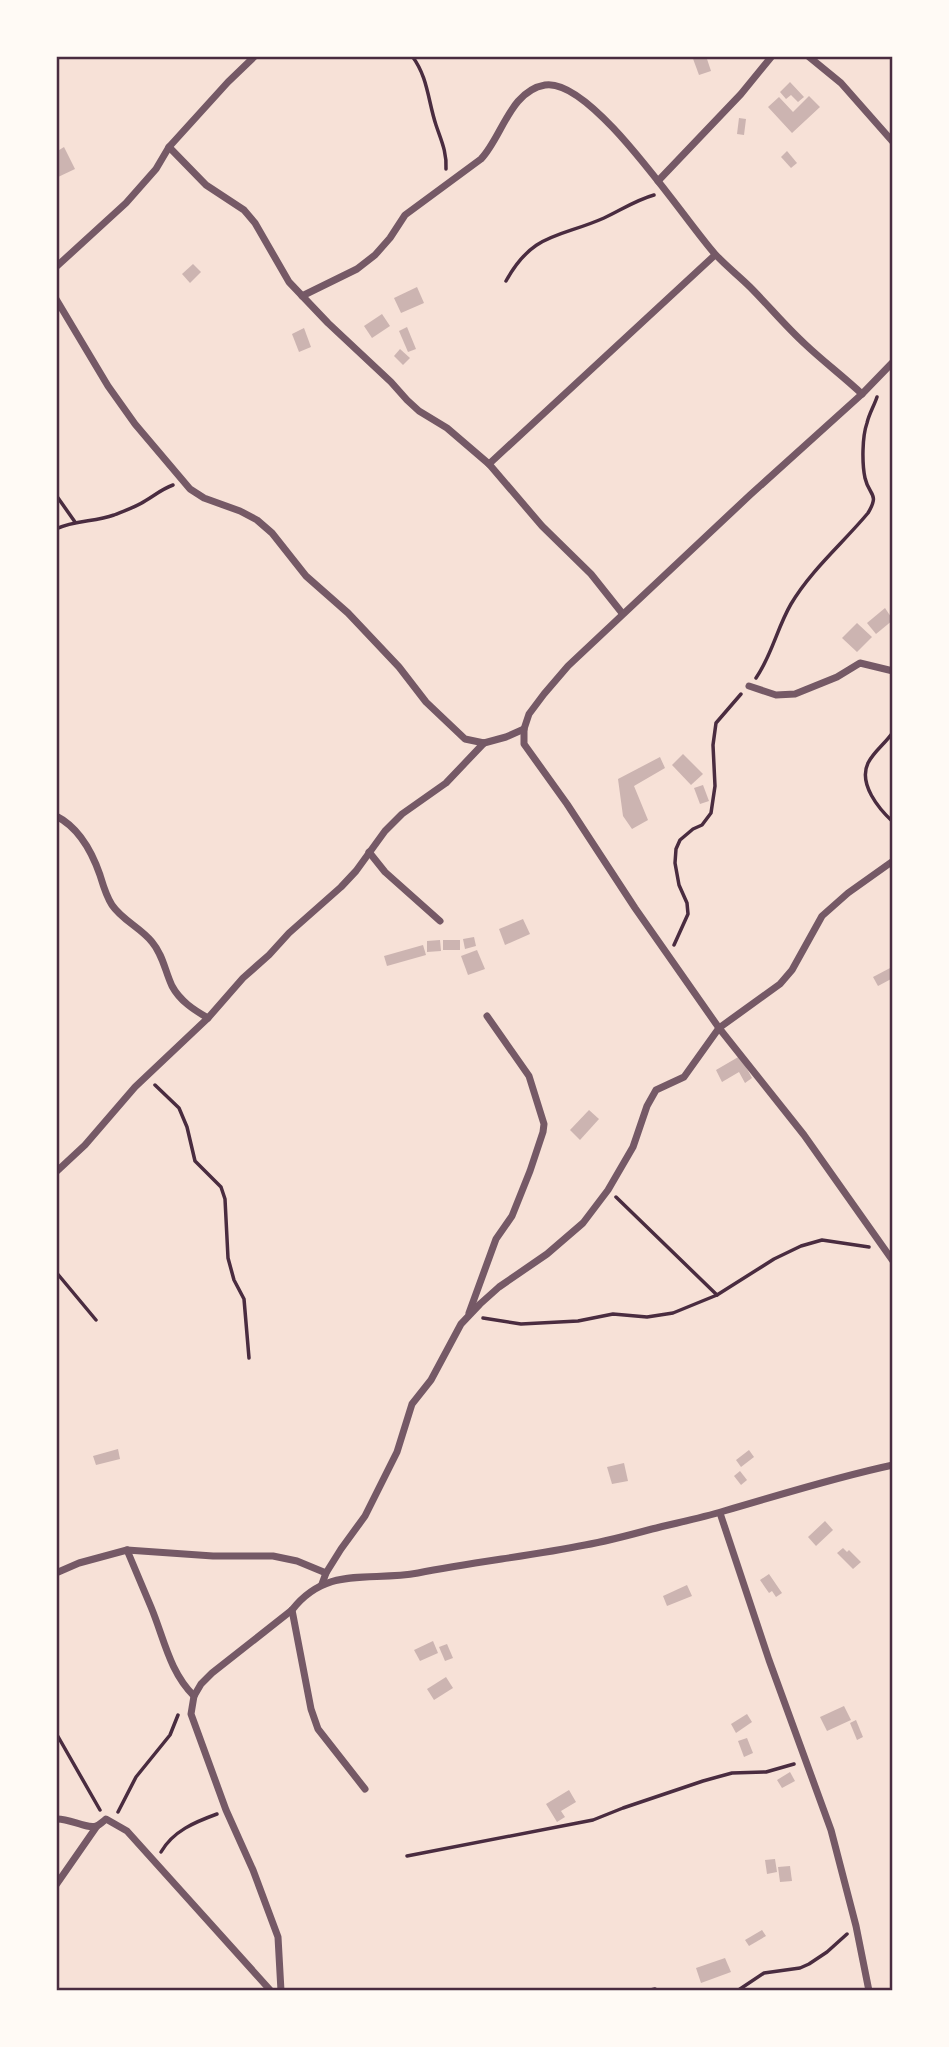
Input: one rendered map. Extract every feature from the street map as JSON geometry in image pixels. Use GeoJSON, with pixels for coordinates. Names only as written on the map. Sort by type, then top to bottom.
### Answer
{"type":"FeatureCollection","features":[{"type":"Feature","properties":{"kind":"street"},"geometry":{"type":"LineString","coordinates":[[56,267],[126,203],[156,169],[169,147],[255,56]]}},
{"type":"Feature","properties":{"kind":"street"},"geometry":{"type":"LineString","coordinates":[[658,181],[741,94],[772,56]]}},
{"type":"Feature","properties":{"kind":"street"},"geometry":{"type":"LineString","coordinates":[[808,56],[841,83],[893,142]]}},
{"type":"Feature","properties":{"kind":"street"},"geometry":{"type":"LineString","coordinates":[[302,296],[366,262],[390,238],[405,215],[481,159],[523,97],[544,85],[553,85],[574,95],[617,132],[715,255],[806,345],[862,394]]}},
{"type":"Feature","properties":{"kind":"street"},"geometry":{"type":"LineString","coordinates":[[169,147],[206,185],[244,210],[255,223],[289,282],[302,296],[419,411],[447,428],[489,464],[542,527],[591,574],[622,613]]}},
{"type":"Feature","properties":{"kind":"street"},"geometry":{"type":"LineString","coordinates":[[489,464],[715,255]]}},
{"type":"Feature","properties":{"kind":"street"},"geometry":{"type":"LineString","coordinates":[[56,299],[108,386],[135,424],[183,481],[204,498],[240,511],[257,520],[272,533],[306,576],[348,613],[399,667],[426,702],[465,739],[484,743],[524,729]]}},
{"type":"Feature","properties":{"kind":"street"},"geometry":{"type":"LineString","coordinates":[[893,362],[862,394],[622,613],[568,666],[529,714],[524,729],[524,744],[668,956],[719,1028],[804,1135],[893,1261]]}},
{"type":"Feature","properties":{"kind":"street"},"geometry":{"type":"LineString","coordinates":[[749,686],[785,696],[822,684],[860,663],[893,671]]}},
{"type":"Feature","properties":{"kind":"street"},"geometry":{"type":"LineString","coordinates":[[56,1172],[85,1145],[135,1087],[208,1018],[243,978],[341,887],[385,831],[402,814],[446,783],[484,743]]}},
{"type":"Feature","properties":{"kind":"street"},"geometry":{"type":"LineString","coordinates":[[56,816],[69,822],[82,839],[113,906],[152,940],[181,999],[208,1018]]}},
{"type":"Feature","properties":{"kind":"street"},"geometry":{"type":"LineString","coordinates":[[369,852],[385,872],[440,921]]}},
{"type":"Feature","properties":{"kind":"street"},"geometry":{"type":"LineString","coordinates":[[322,1584],[326,1573],[365,1516],[397,1452],[412,1404],[431,1380],[461,1324],[499,1287],[547,1254],[583,1223],[608,1190],[633,1147],[647,1106],[656,1090],[684,1077],[719,1028],[780,984],[792,970],[822,916],[848,893],[893,861]]}},
{"type":"Feature","properties":{"kind":"street"},"geometry":{"type":"LineString","coordinates":[[468,1316],[496,1239],[512,1216],[530,1171],[544,1124],[529,1076],[487,1016]]}},
{"type":"Feature","properties":{"kind":"street"},"geometry":{"type":"LineString","coordinates":[[884,1249],[893,1243]]}},
{"type":"Feature","properties":{"kind":"street"},"geometry":{"type":"LineString","coordinates":[[281,1991],[278,1937],[253,1870],[226,1810],[191,1714],[194,1696],[212,1673],[292,1611],[302,1597],[322,1584],[369,1576],[404,1575],[585,1545],[720,1513],[854,1473],[893,1465]]}},
{"type":"Feature","properties":{"kind":"street"},"geometry":{"type":"LineString","coordinates":[[720,1513],[769,1660],[831,1830],[856,1926],[869,1991]]}},
{"type":"Feature","properties":{"kind":"street"},"geometry":{"type":"LineString","coordinates":[[56,1573],[79,1563],[127,1550],[213,1556],[273,1556],[298,1560],[326,1573]]}},
{"type":"Feature","properties":{"kind":"street"},"geometry":{"type":"LineString","coordinates":[[127,1550],[171,1664],[183,1685],[194,1696]]}},
{"type":"Feature","properties":{"kind":"street"},"geometry":{"type":"LineString","coordinates":[[292,1611],[311,1709],[318,1729],[365,1788]]}},
{"type":"Feature","properties":{"kind":"street"},"geometry":{"type":"LineString","coordinates":[[56,1819],[69,1819],[97,1826]]}},
{"type":"Feature","properties":{"kind":"street"},"geometry":{"type":"LineString","coordinates":[[56,1885],[97,1826],[106,1819],[127,1831],[271,1991]]}},
{"type":"Feature","properties":{"kind":"path"},"geometry":{"type":"LineString","coordinates":[[412,56],[423,74],[446,155],[445,176],[438,190]]}},
{"type":"Feature","properties":{"kind":"path"},"geometry":{"type":"LineString","coordinates":[[506,281],[524,254],[545,239],[606,217],[640,199],[666,191]]}},
{"type":"Feature","properties":{"kind":"path"},"geometry":{"type":"LineString","coordinates":[[668,956],[688,914],[687,903],[679,885],[675,863],[676,849],[680,839],[702,825],[711,813],[715,786],[713,745],[716,723],[749,686],[767,659],[792,602],[874,504],[875,495],[866,481],[863,452],[866,423],[874,407],[884,371]]}},
{"type":"Feature","properties":{"kind":"path"},"geometry":{"type":"LineString","coordinates":[[56,529],[75,522],[98,521],[117,514],[144,502],[162,488],[183,481]]}},
{"type":"Feature","properties":{"kind":"path"},"geometry":{"type":"LineString","coordinates":[[56,495],[75,522]]}},
{"type":"Feature","properties":{"kind":"path"},"geometry":{"type":"LineString","coordinates":[[893,732],[869,763],[866,772],[874,800],[893,822]]}},
{"type":"Feature","properties":{"kind":"path"},"geometry":{"type":"LineString","coordinates":[[147,1076],[179,1108],[187,1127],[195,1161],[221,1187],[225,1199],[228,1258],[246,1309],[249,1358]]}},
{"type":"Feature","properties":{"kind":"path"},"geometry":{"type":"LineString","coordinates":[[608,1190],[718,1295]]}},
{"type":"Feature","properties":{"kind":"path"},"geometry":{"type":"LineString","coordinates":[[468,1316],[521,1324],[578,1321],[613,1314],[647,1317],[673,1313],[718,1295],[774,1259],[801,1246],[822,1240],[884,1249]]}},
{"type":"Feature","properties":{"kind":"path"},"geometry":{"type":"LineString","coordinates":[[56,1272],[96,1320]]}},
{"type":"Feature","properties":{"kind":"path"},"geometry":{"type":"LineString","coordinates":[[56,1733],[106,1819],[122,1807],[136,1777],[170,1735],[179,1712]]}},
{"type":"Feature","properties":{"kind":"path"},"geometry":{"type":"LineString","coordinates":[[407,1856],[593,1820],[703,1781],[732,1773],[766,1772],[806,1761]]}},
{"type":"Feature","properties":{"kind":"path"},"geometry":{"type":"LineString","coordinates":[[155,1863],[166,1843],[174,1836],[195,1822],[226,1810]]}},
{"type":"Feature","properties":{"kind":"path"},"geometry":{"type":"LineString","coordinates":[[737,1991],[765,1973],[800,1968],[809,1964],[856,1926]]}},
{"type":"Feature","properties":{"kind":"path"},"geometry":{"type":"LineString","coordinates":[[646,1991],[658,1991]]}},
{"type":"Feature","properties":{"kind":"building"},"geometry":{"type":"Polygon","coordinates":[[[692,56],[706,56],[711,71],[699,75],[692,56]]]}},
{"type":"Feature","properties":{"kind":"building"},"geometry":{"type":"Polygon","coordinates":[[[790,82],[804,97],[798,102],[791,95],[786,99],[780,92],[790,82]]]}},
{"type":"Feature","properties":{"kind":"building"},"geometry":{"type":"Polygon","coordinates":[[[809,96],[820,107],[792,133],[768,107],[779,97],[793,112],[809,96]]]}},
{"type":"Feature","properties":{"kind":"building"},"geometry":{"type":"Polygon","coordinates":[[[739,118],[746,119],[744,135],[737,134],[739,118]]]}},
{"type":"Feature","properties":{"kind":"building"},"geometry":{"type":"Polygon","coordinates":[[[64,147],[75,169],[56,178],[56,152],[64,147]]]}},
{"type":"Feature","properties":{"kind":"building"},"geometry":{"type":"Polygon","coordinates":[[[787,151],[797,163],[791,168],[781,157],[787,151]]]}},
{"type":"Feature","properties":{"kind":"building"},"geometry":{"type":"Polygon","coordinates":[[[193,264],[201,272],[190,283],[182,274],[193,264]]]}},
{"type":"Feature","properties":{"kind":"building"},"geometry":{"type":"Polygon","coordinates":[[[417,287],[424,303],[401,313],[394,298],[417,287]]]}},
{"type":"Feature","properties":{"kind":"building"},"geometry":{"type":"Polygon","coordinates":[[[382,314],[390,326],[372,338],[364,326],[382,314]]]}},
{"type":"Feature","properties":{"kind":"building"},"geometry":{"type":"Polygon","coordinates":[[[407,327],[416,349],[408,352],[399,331],[407,327]]]}},
{"type":"Feature","properties":{"kind":"building"},"geometry":{"type":"Polygon","coordinates":[[[304,328],[311,347],[299,352],[292,334],[304,328]]]}},
{"type":"Feature","properties":{"kind":"building"},"geometry":{"type":"Polygon","coordinates":[[[400,349],[410,358],[403,365],[394,356],[400,349]]]}},
{"type":"Feature","properties":{"kind":"building"},"geometry":{"type":"Polygon","coordinates":[[[885,608],[893,620],[876,634],[867,623],[885,608]]]}},
{"type":"Feature","properties":{"kind":"building"},"geometry":{"type":"Polygon","coordinates":[[[857,623],[872,637],[857,652],[842,638],[857,623]]]}},
{"type":"Feature","properties":{"kind":"building"},"geometry":{"type":"Polygon","coordinates":[[[683,754],[703,774],[691,785],[672,765],[683,754]]]}},
{"type":"Feature","properties":{"kind":"building"},"geometry":{"type":"Polygon","coordinates":[[[660,757],[665,768],[634,786],[648,820],[632,829],[623,816],[618,779],[660,757]]]}},
{"type":"Feature","properties":{"kind":"building"},"geometry":{"type":"Polygon","coordinates":[[[703,785],[709,801],[700,804],[694,788],[703,785]]]}},
{"type":"Feature","properties":{"kind":"building"},"geometry":{"type":"Polygon","coordinates":[[[523,919],[530,934],[505,945],[499,929],[523,919]]]}},
{"type":"Feature","properties":{"kind":"building"},"geometry":{"type":"Polygon","coordinates":[[[474,937],[476,946],[465,949],[463,939],[474,937]]]}},
{"type":"Feature","properties":{"kind":"building"},"geometry":{"type":"Polygon","coordinates":[[[440,940],[441,951],[427,952],[427,941],[440,940]]]}},
{"type":"Feature","properties":{"kind":"building"},"geometry":{"type":"Polygon","coordinates":[[[443,940],[460,940],[460,950],[443,950],[443,940]]]}},
{"type":"Feature","properties":{"kind":"building"},"geometry":{"type":"Polygon","coordinates":[[[423,945],[426,955],[387,966],[384,956],[423,945]]]}},
{"type":"Feature","properties":{"kind":"building"},"geometry":{"type":"Polygon","coordinates":[[[477,950],[485,969],[468,975],[461,956],[477,950]]]}},
{"type":"Feature","properties":{"kind":"building"},"geometry":{"type":"Polygon","coordinates":[[[892,967],[893,978],[878,986],[873,977],[892,967]]]}},
{"type":"Feature","properties":{"kind":"building"},"geometry":{"type":"Polygon","coordinates":[[[740,1056],[752,1078],[745,1083],[739,1072],[722,1082],[716,1070],[740,1056]]]}},
{"type":"Feature","properties":{"kind":"building"},"geometry":{"type":"Polygon","coordinates":[[[589,1110],[599,1119],[580,1140],[570,1130],[589,1110]]]}},
{"type":"Feature","properties":{"kind":"building"},"geometry":{"type":"Polygon","coordinates":[[[118,1449],[120,1459],[96,1465],[93,1456],[118,1449]]]}},
{"type":"Feature","properties":{"kind":"building"},"geometry":{"type":"Polygon","coordinates":[[[749,1450],[754,1457],[741,1467],[736,1460],[749,1450]]]}},
{"type":"Feature","properties":{"kind":"building"},"geometry":{"type":"Polygon","coordinates":[[[624,1463],[628,1481],[612,1484],[607,1467],[624,1463]]]}},
{"type":"Feature","properties":{"kind":"building"},"geometry":{"type":"Polygon","coordinates":[[[740,1471],[747,1480],[741,1485],[734,1476],[740,1471]]]}},
{"type":"Feature","properties":{"kind":"building"},"geometry":{"type":"Polygon","coordinates":[[[825,1521],[833,1530],[816,1546],[808,1537],[825,1521]]]}},
{"type":"Feature","properties":{"kind":"building"},"geometry":{"type":"Polygon","coordinates":[[[843,1548],[847,1552],[849,1550],[861,1562],[853,1569],[837,1553],[843,1548]]]}},
{"type":"Feature","properties":{"kind":"building"},"geometry":{"type":"Polygon","coordinates":[[[769,1574],[782,1593],[776,1597],[772,1591],[769,1593],[760,1580],[769,1574]]]}},
{"type":"Feature","properties":{"kind":"building"},"geometry":{"type":"Polygon","coordinates":[[[687,1585],[692,1596],[667,1606],[663,1596],[687,1585]]]}},
{"type":"Feature","properties":{"kind":"building"},"geometry":{"type":"Polygon","coordinates":[[[433,1641],[438,1653],[420,1661],[414,1650],[433,1641]]]}},
{"type":"Feature","properties":{"kind":"building"},"geometry":{"type":"Polygon","coordinates":[[[447,1644],[453,1658],[445,1661],[439,1647],[447,1644]]]}},
{"type":"Feature","properties":{"kind":"building"},"geometry":{"type":"Polygon","coordinates":[[[446,1677],[453,1688],[434,1700],[427,1689],[446,1677]]]}},
{"type":"Feature","properties":{"kind":"building"},"geometry":{"type":"Polygon","coordinates":[[[844,1706],[851,1720],[827,1731],[820,1717],[844,1706]]]}},
{"type":"Feature","properties":{"kind":"building"},"geometry":{"type":"Polygon","coordinates":[[[747,1714],[752,1722],[736,1733],[731,1724],[747,1714]]]}},
{"type":"Feature","properties":{"kind":"building"},"geometry":{"type":"Polygon","coordinates":[[[856,1720],[863,1737],[857,1740],[850,1723],[856,1720]]]}},
{"type":"Feature","properties":{"kind":"building"},"geometry":{"type":"Polygon","coordinates":[[[747,1738],[753,1753],[744,1757],[738,1741],[747,1738]]]}},
{"type":"Feature","properties":{"kind":"building"},"geometry":{"type":"Polygon","coordinates":[[[790,1772],[795,1781],[782,1788],[777,1780],[790,1772]]]}},
{"type":"Feature","properties":{"kind":"building"},"geometry":{"type":"Polygon","coordinates":[[[569,1790],[576,1802],[561,1811],[565,1817],[557,1822],[546,1804],[569,1790]]]}},
{"type":"Feature","properties":{"kind":"building"},"geometry":{"type":"Polygon","coordinates":[[[775,1859],[777,1872],[767,1874],[765,1860],[775,1859]]]}},
{"type":"Feature","properties":{"kind":"building"},"geometry":{"type":"Polygon","coordinates":[[[790,1866],[792,1881],[780,1882],[778,1867],[790,1866]]]}},
{"type":"Feature","properties":{"kind":"building"},"geometry":{"type":"Polygon","coordinates":[[[762,1930],[766,1936],[749,1946],[745,1940],[762,1930]]]}},
{"type":"Feature","properties":{"kind":"building"},"geometry":{"type":"Polygon","coordinates":[[[725,1958],[731,1972],[701,1983],[696,1968],[725,1958]]]}}]}
